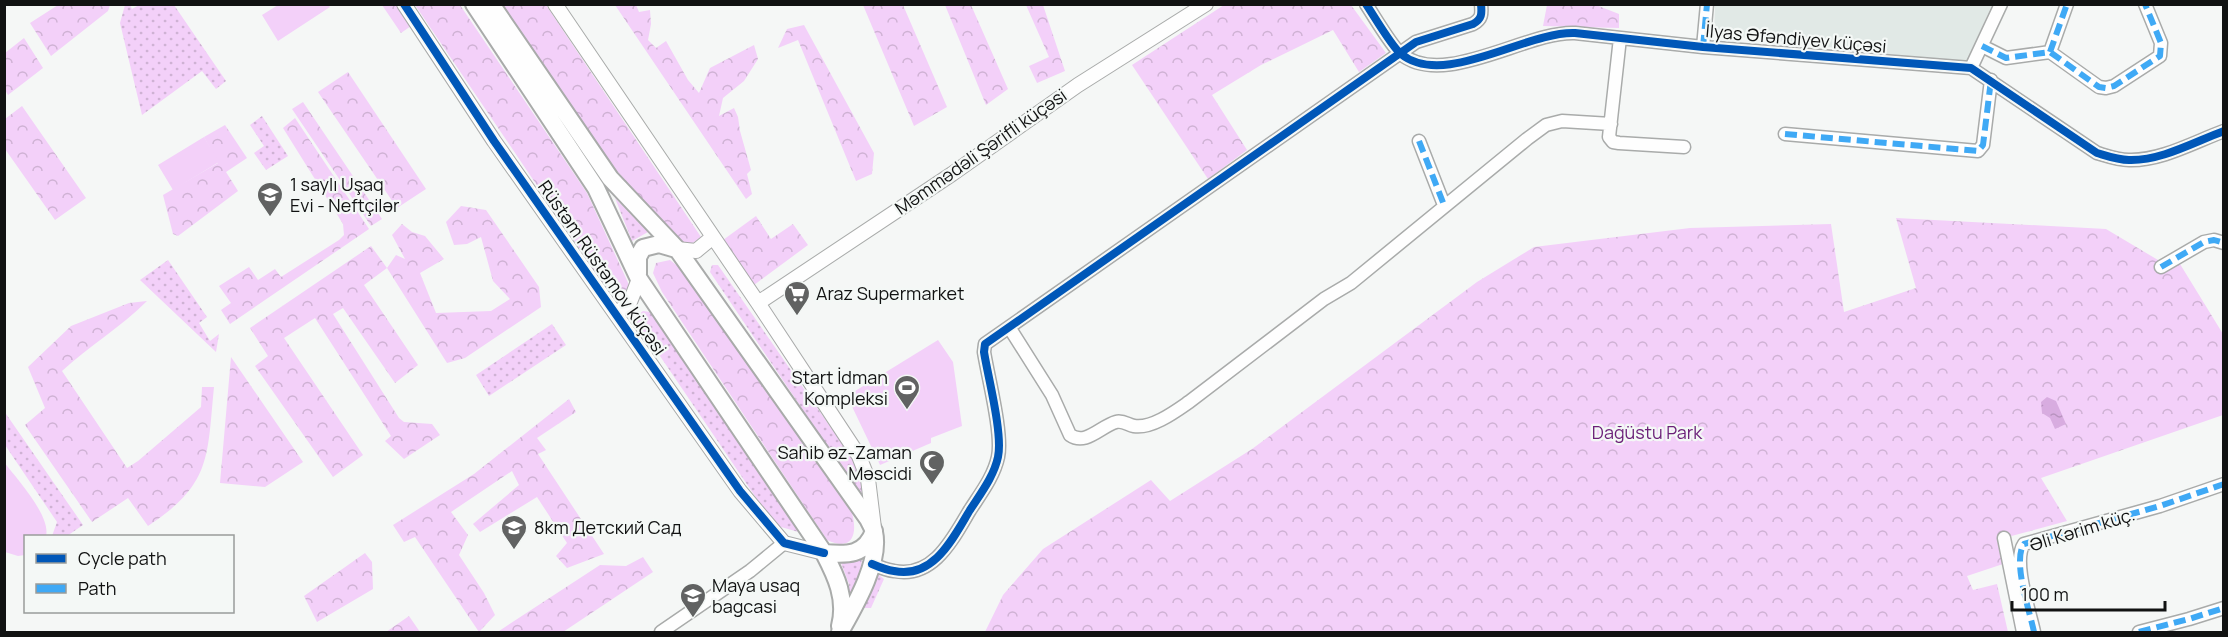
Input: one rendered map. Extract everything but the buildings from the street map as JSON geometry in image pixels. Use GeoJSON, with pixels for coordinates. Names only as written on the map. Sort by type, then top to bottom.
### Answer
{"type":"FeatureCollection","features":[{"type":"Feature","properties":{"kind":"main road","name":"Rüstəm Rüstəmov küçəsi"},"geometry":{"type":"LineString","coordinates":[[474,4],[596,188],[639,279],[824,554],[836,576],[840,592],[843,608],[840,633]]}},
{"type":"Feature","properties":{"kind":"main road"},"geometry":{"type":"LineString","coordinates":[[491,4],[610,178],[677,249],[874,531],[870,570],[840,633]]}},
{"type":"Feature","properties":{"kind":"main road"},"geometry":{"type":"LineString","coordinates":[[639,279],[638,257],[643,248],[659,244],[677,249]]}},
{"type":"Feature","properties":{"kind":"main road"},"geometry":{"type":"LineString","coordinates":[[824,554],[857,552],[870,543],[874,531]]}},
{"type":"Feature","properties":{"kind":"street","name":"Rüstəm Rüstəmov küçəsi"},"geometry":{"type":"LineString","coordinates":[[404,4],[494,141],[740,491],[784,543]]}},
{"type":"Feature","properties":{"kind":"street"},"geometry":{"type":"LineString","coordinates":[[555,4],[758,303],[861,461],[872,497],[874,531]]}},
{"type":"Feature","properties":{"kind":"street","name":"Məmmədəli Şərifli küçəsi"},"geometry":{"type":"LineString","coordinates":[[758,303],[952,174],[1078,85],[1206,4]]}},
{"type":"Feature","properties":{"kind":"street"},"geometry":{"type":"LineString","coordinates":[[1366,4],[1401,54]]}},
{"type":"Feature","properties":{"kind":"street"},"geometry":{"type":"LineString","coordinates":[[870,570],[909,572],[931,564],[944,552],[992,476],[998,456],[999,438],[984,352],[985,344],[1416,42],[1479,21],[1482,15],[1481,4]]}},
{"type":"Feature","properties":{"kind":"street"},"geometry":{"type":"LineString","coordinates":[[1703,47],[1707,4]]}},
{"type":"Feature","properties":{"kind":"street"},"geometry":{"type":"LineString","coordinates":[[1971,68],[2001,4]]}},
{"type":"Feature","properties":{"kind":"street"},"geometry":{"type":"LineString","coordinates":[[2050,52],[2067,4]]}},
{"type":"Feature","properties":{"kind":"street"},"geometry":{"type":"LineString","coordinates":[[1982,46],[2006,58],[2050,52],[2099,87],[2114,86],[2160,56],[2161,43],[2145,4]]}},
{"type":"Feature","properties":{"kind":"street","name":"İlyas Əfəndiyev küçəsi"},"geometry":{"type":"LineString","coordinates":[[1401,54],[1418,62],[1456,64],[1545,35],[1562,32],[1703,47],[1971,68],[2097,153],[2114,158],[2129,160],[2158,156],[2223,131]]}},
{"type":"Feature","properties":{"kind":"street"},"geometry":{"type":"LineString","coordinates":[[1620,38],[1610,137],[1613,142],[1684,147]]}},
{"type":"Feature","properties":{"kind":"street"},"geometry":{"type":"LineString","coordinates":[[1785,134],[1978,151],[1983,145],[1991,80]]}},
{"type":"Feature","properties":{"kind":"street"},"geometry":{"type":"LineString","coordinates":[[1009,327],[1052,395],[1070,435],[1076,439],[1084,439],[1115,422],[1143,426],[1166,417],[1189,402],[1324,299],[1351,283],[1444,205],[1546,125],[1562,121],[1611,124]]}},
{"type":"Feature","properties":{"kind":"street"},"geometry":{"type":"LineString","coordinates":[[1419,141],[1444,205]]}},
{"type":"Feature","properties":{"kind":"street"},"geometry":{"type":"LineString","coordinates":[[677,249],[696,250],[713,237]]}},
{"type":"Feature","properties":{"kind":"street"},"geometry":{"type":"LineString","coordinates":[[2161,267],[2204,243],[2214,240],[2223,243]]}},
{"type":"Feature","properties":{"kind":"street"},"geometry":{"type":"LineString","coordinates":[[617,313],[630,302],[639,279]]}},
{"type":"Feature","properties":{"kind":"street","name":"Əli Kərim küç."},"geometry":{"type":"LineString","coordinates":[[2034,633],[2020,570],[2020,554],[2024,544],[2160,506],[2223,484]]}},
{"type":"Feature","properties":{"kind":"street"},"geometry":{"type":"LineString","coordinates":[[2004,538],[2023,633]]}},
{"type":"Feature","properties":{"kind":"street"},"geometry":{"type":"LineString","coordinates":[[661,633],[750,571],[784,543],[824,554]]}},
{"type":"Feature","properties":{"kind":"street"},"geometry":{"type":"LineString","coordinates":[[2139,633],[2189,620],[2223,608]]}},
{"type":"Feature","properties":{"kind":"shaded area"},"geometry":{"type":"Polygon","coordinates":[[[1715,5],[1992,5],[1966,63],[1714,34],[1715,5]]]}},
{"type":"Feature","properties":{"kind":"green space"},"geometry":{"type":"Polygon","coordinates":[[[58,5],[110,5],[108,11],[51,56],[30,23],[58,5]]]}},
{"type":"Feature","properties":{"kind":"green space"},"geometry":{"type":"Polygon","coordinates":[[[125,5],[130,5],[132,9],[139,5],[174,5],[226,81],[216,89],[202,71],[142,115],[120,23],[125,5]]]}},
{"type":"Feature","properties":{"kind":"green space"},"geometry":{"type":"Polygon","coordinates":[[[278,5],[328,5],[330,7],[278,41],[262,15],[278,5]]]}},
{"type":"Feature","properties":{"kind":"green space"},"geometry":{"type":"Polygon","coordinates":[[[382,5],[397,5],[411,26],[401,33],[382,5]]]}},
{"type":"Feature","properties":{"kind":"green space"},"geometry":{"type":"Polygon","coordinates":[[[415,5],[460,5],[587,193],[630,287],[613,298],[415,5]]]}},
{"type":"Feature","properties":{"kind":"green space"},"geometry":{"type":"Polygon","coordinates":[[[500,5],[546,5],[701,237],[687,247],[617,176],[500,5]]]}},
{"type":"Feature","properties":{"kind":"green space"},"geometry":{"type":"Polygon","coordinates":[[[615,5],[636,5],[639,12],[650,10],[651,24],[648,40],[656,48],[666,41],[688,80],[699,93],[710,68],[754,45],[758,59],[744,81],[723,98],[719,116],[734,108],[738,117],[751,170],[747,174],[752,194],[746,199],[615,5]]]}},
{"type":"Feature","properties":{"kind":"green space"},"geometry":{"type":"Polygon","coordinates":[[[863,5],[903,5],[947,107],[914,126],[863,5]]]}},
{"type":"Feature","properties":{"kind":"green space"},"geometry":{"type":"Polygon","coordinates":[[[945,5],[971,5],[1008,89],[986,105],[945,5]]]}},
{"type":"Feature","properties":{"kind":"green space"},"geometry":{"type":"Polygon","coordinates":[[[1026,5],[1043,5],[1065,71],[1037,83],[1029,66],[1049,57],[1026,5]]]}},
{"type":"Feature","properties":{"kind":"green space"},"geometry":{"type":"Polygon","coordinates":[[[1224,5],[1351,5],[1386,53],[1359,72],[1333,30],[1261,65],[1212,95],[1247,150],[1208,179],[1132,65],[1224,5]]]}},
{"type":"Feature","properties":{"kind":"green space"},"geometry":{"type":"Polygon","coordinates":[[[1547,5],[1596,5],[1619,14],[1619,28],[1543,26],[1547,5]]]}},
{"type":"Feature","properties":{"kind":"green space"},"geometry":{"type":"Polygon","coordinates":[[[804,25],[874,153],[872,174],[856,181],[798,40],[778,48],[787,29],[804,25]]]}},
{"type":"Feature","properties":{"kind":"green space"},"geometry":{"type":"Polygon","coordinates":[[[24,38],[43,68],[8,95],[5,90],[5,53],[24,38]]]}},
{"type":"Feature","properties":{"kind":"green space"},"geometry":{"type":"Polygon","coordinates":[[[348,72],[426,189],[397,208],[318,92],[348,72]]]}},
{"type":"Feature","properties":{"kind":"green space"},"geometry":{"type":"Polygon","coordinates":[[[303,102],[382,219],[371,226],[292,109],[303,102]]]}},
{"type":"Feature","properties":{"kind":"green space"},"geometry":{"type":"Polygon","coordinates":[[[22,106],[86,198],[55,220],[5,149],[5,119],[22,106]]]}},
{"type":"Feature","properties":{"kind":"green space"},"geometry":{"type":"Polygon","coordinates":[[[262,116],[288,156],[266,170],[254,153],[264,146],[250,125],[262,116]]]}},
{"type":"Feature","properties":{"kind":"green space"},"geometry":{"type":"Polygon","coordinates":[[[295,118],[369,229],[230,324],[221,310],[231,303],[219,286],[249,267],[258,280],[275,269],[281,277],[344,235],[343,224],[283,128],[295,118]]]}},
{"type":"Feature","properties":{"kind":"green space"},"geometry":{"type":"Polygon","coordinates":[[[225,125],[247,158],[226,172],[238,191],[178,236],[173,234],[163,195],[218,163],[204,137],[225,125]]]}},
{"type":"Feature","properties":{"kind":"green space"},"geometry":{"type":"Polygon","coordinates":[[[204,137],[219,162],[173,190],[158,165],[204,137]]]}},
{"type":"Feature","properties":{"kind":"green space"},"geometry":{"type":"Polygon","coordinates":[[[615,198],[648,232],[632,241],[615,198]]]}},
{"type":"Feature","properties":{"kind":"green space"},"geometry":{"type":"Polygon","coordinates":[[[461,206],[486,210],[539,287],[541,307],[465,358],[447,363],[387,268],[396,255],[405,259],[392,235],[402,224],[412,232],[425,236],[444,259],[420,273],[436,313],[491,311],[510,299],[493,281],[481,237],[467,244],[454,245],[446,222],[461,206]]]}},
{"type":"Feature","properties":{"kind":"green space"},"geometry":{"type":"Polygon","coordinates":[[[756,216],[771,239],[793,224],[808,245],[754,285],[723,240],[756,216]]]}},
{"type":"Feature","properties":{"kind":"green space","name":"Dağüstu Park"},"geometry":{"type":"Polygon","coordinates":[[[1896,218],[2106,229],[2158,260],[2165,272],[2180,264],[2223,334],[2223,415],[2041,478],[2067,521],[2004,538],[2003,564],[1967,576],[1973,590],[1997,584],[2008,632],[985,632],[1003,595],[1043,549],[1151,480],[1170,501],[1252,449],[1477,282],[1534,247],[1690,228],[1831,224],[1844,312],[1916,288],[1896,218]]]}},
{"type":"Feature","properties":{"kind":"green space"},"geometry":{"type":"Polygon","coordinates":[[[371,246],[387,268],[364,285],[418,365],[395,383],[343,308],[333,314],[399,418],[404,422],[432,424],[440,435],[404,459],[385,441],[391,436],[315,318],[284,338],[363,455],[333,477],[255,366],[268,356],[250,328],[371,246]]]}},
{"type":"Feature","properties":{"kind":"green space"},"geometry":{"type":"Polygon","coordinates":[[[168,260],[207,317],[199,323],[210,341],[219,334],[216,352],[140,280],[168,260]]]}},
{"type":"Feature","properties":{"kind":"green space"},"geometry":{"type":"Polygon","coordinates":[[[670,260],[680,268],[852,513],[853,534],[847,543],[827,540],[662,292],[653,273],[656,263],[670,260]]]}},
{"type":"Feature","properties":{"kind":"green space"},"geometry":{"type":"Polygon","coordinates":[[[712,265],[718,265],[861,471],[865,502],[710,272],[712,265]]]}},
{"type":"Feature","properties":{"kind":"green space"},"geometry":{"type":"Polygon","coordinates":[[[147,301],[62,371],[127,468],[201,407],[202,387],[214,387],[207,451],[195,482],[184,496],[169,511],[148,526],[128,498],[92,522],[25,425],[45,408],[28,367],[71,326],[129,303],[147,301]]]}},
{"type":"Feature","properties":{"kind":"green space"},"geometry":{"type":"Polygon","coordinates":[[[643,311],[650,312],[654,316],[802,533],[781,527],[769,517],[637,323],[638,315],[643,311]]]}},
{"type":"Feature","properties":{"kind":"green space"},"geometry":{"type":"Polygon","coordinates":[[[552,324],[566,345],[489,396],[476,375],[552,324]]]}},
{"type":"Feature","properties":{"kind":"green space","name":"Start İdman Kompleksi"},"geometry":{"type":"Polygon","coordinates":[[[938,340],[953,362],[962,426],[931,438],[931,443],[880,465],[847,396],[938,340]]]}},
{"type":"Feature","properties":{"kind":"green space"},"geometry":{"type":"Polygon","coordinates":[[[231,357],[303,462],[265,487],[220,483],[231,357]]]}},
{"type":"Feature","properties":{"kind":"green space"},"geometry":{"type":"Polygon","coordinates":[[[569,399],[576,412],[537,438],[546,450],[538,454],[604,554],[567,568],[556,556],[567,543],[537,497],[480,532],[473,524],[519,485],[512,471],[451,512],[468,535],[459,555],[484,593],[495,615],[479,632],[415,537],[404,542],[393,525],[474,474],[569,399]]]}},
{"type":"Feature","properties":{"kind":"green space"},"geometry":{"type":"Polygon","coordinates":[[[4,411],[83,525],[68,535],[52,535],[57,522],[5,445],[4,411]]]}},
{"type":"Feature","properties":{"kind":"green space"},"geometry":{"type":"Polygon","coordinates":[[[4,462],[32,498],[46,528],[46,535],[24,535],[24,555],[18,556],[5,552],[4,462]]]}},
{"type":"Feature","properties":{"kind":"green space"},"geometry":{"type":"Polygon","coordinates":[[[365,553],[372,562],[373,589],[317,622],[304,596],[365,553]]]}},
{"type":"Feature","properties":{"kind":"green space"},"geometry":{"type":"Polygon","coordinates":[[[643,557],[653,572],[563,632],[499,631],[600,565],[626,566],[643,557]]]}},
{"type":"Feature","properties":{"kind":"green space"},"geometry":{"type":"Polygon","coordinates":[[[862,558],[860,577],[849,606],[849,584],[841,563],[862,558]]]}},
{"type":"Feature","properties":{"kind":"green space"},"geometry":{"type":"Polygon","coordinates":[[[878,574],[884,579],[871,608],[862,608],[878,574]]]}},
{"type":"Feature","properties":{"kind":"green space"},"geometry":{"type":"Polygon","coordinates":[[[409,616],[420,632],[386,632],[409,616]]]}},
{"type":"Feature","properties":{"kind":"water"},"geometry":{"type":"Polygon","coordinates":[[[2047,397],[2056,401],[2066,424],[2055,429],[2050,418],[2042,413],[2041,402],[2047,397]]]}},
{"type":"Feature","properties":{"kind":"marked path"},"geometry":{"type":"LineString","coordinates":[[1703,47],[1707,4]]}},
{"type":"Feature","properties":{"kind":"marked path"},"geometry":{"type":"LineString","coordinates":[[2050,52],[2067,4]]}},
{"type":"Feature","properties":{"kind":"marked path"},"geometry":{"type":"LineString","coordinates":[[1982,46],[2006,58],[2050,52],[2099,87],[2114,86],[2160,56],[2161,43],[2145,4]]}},
{"type":"Feature","properties":{"kind":"marked path"},"geometry":{"type":"LineString","coordinates":[[1785,134],[1978,151],[1983,145],[1991,80]]}},
{"type":"Feature","properties":{"kind":"marked path"},"geometry":{"type":"LineString","coordinates":[[1419,141],[1444,205]]}},
{"type":"Feature","properties":{"kind":"marked path"},"geometry":{"type":"LineString","coordinates":[[2161,267],[2204,242],[2214,240],[2224,243]]}},
{"type":"Feature","properties":{"kind":"marked path"},"geometry":{"type":"LineString","coordinates":[[2034,632],[2021,574],[2020,562],[2024,544],[2160,506],[2224,484]]}},
{"type":"Feature","properties":{"kind":"marked path"},"geometry":{"type":"LineString","coordinates":[[2139,632],[2224,608]]}},
{"type":"Feature","properties":{"kind":"cycle path"},"geometry":{"type":"LineString","coordinates":[[404,4],[494,141],[740,491],[784,543],[824,553]]}},
{"type":"Feature","properties":{"kind":"cycle path"},"geometry":{"type":"LineString","coordinates":[[1366,4],[1397,50],[1419,63],[1439,65],[1462,62],[1533,40],[1575,33],[1703,47],[1971,68],[2097,153],[2121,159],[2141,159],[2165,154],[2224,131]]}},
{"type":"Feature","properties":{"kind":"cycle path"},"geometry":{"type":"LineString","coordinates":[[872,564],[891,571],[908,572],[931,563],[949,544],[990,478],[996,464],[999,447],[997,420],[984,352],[985,344],[1416,42],[1476,22],[1481,16],[1481,4]]}},
{"type":"Feature","properties":{"kind":"place","name":"1 saylı Uşaq Evi - Neftçilər"},"geometry":{"type":"Point","coordinates":[270,218]}},
{"type":"Feature","properties":{"kind":"place","name":"Araz Supermarket"},"geometry":{"type":"Point","coordinates":[797,317]}},
{"type":"Feature","properties":{"kind":"place","name":"Start İdman Kompleksi"},"geometry":{"type":"Point","coordinates":[907,411]}},
{"type":"Feature","properties":{"kind":"place","name":"Sahib əz-Zaman Məscidi"},"geometry":{"type":"Point","coordinates":[932,486]}},
{"type":"Feature","properties":{"kind":"place","name":"8km Детский Сад"},"geometry":{"type":"Point","coordinates":[514,551]}},
{"type":"Feature","properties":{"kind":"place","name":"Maya usaq bagcasi"},"geometry":{"type":"Point","coordinates":[693,619]}}]}
